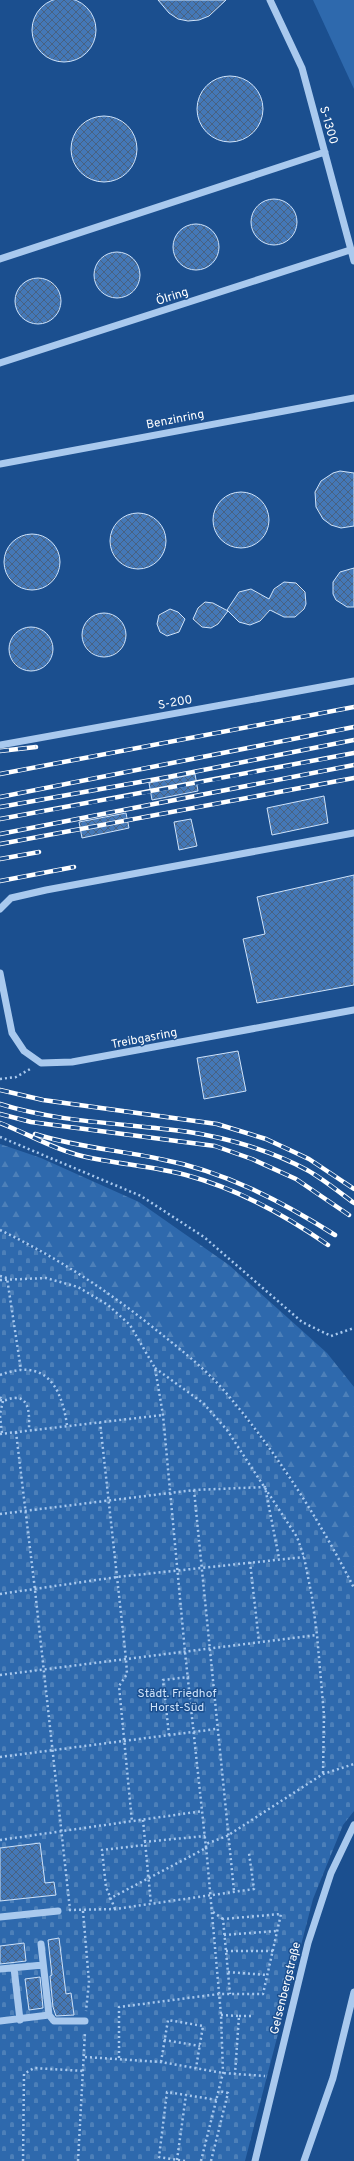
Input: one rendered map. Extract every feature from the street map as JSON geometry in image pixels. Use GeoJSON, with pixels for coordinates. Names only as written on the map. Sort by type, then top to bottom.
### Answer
{"type":"FeatureCollection","features":[{"type":"Feature","properties":{"kind":"street","name":"S-1300"},"geometry":{"type":"LineString","coordinates":[[270,0],[302,68],[354,261]]}},
{"type":"Feature","properties":{"kind":"street"},"geometry":{"type":"LineString","coordinates":[[0,259],[325,152]]}},
{"type":"Feature","properties":{"kind":"street","name":"Ölring"},"geometry":{"type":"LineString","coordinates":[[0,363],[350,250]]}},
{"type":"Feature","properties":{"kind":"street","name":"Benzinring"},"geometry":{"type":"LineString","coordinates":[[0,464],[354,398]]}},
{"type":"Feature","properties":{"kind":"street","name":"S-200"},"geometry":{"type":"LineString","coordinates":[[0,745],[354,681]]}},
{"type":"Feature","properties":{"kind":"street"},"geometry":{"type":"LineString","coordinates":[[0,909],[11,898],[46,890],[354,834]]}},
{"type":"Feature","properties":{"kind":"street"},"geometry":{"type":"LineString","coordinates":[[0,973],[12,1033],[24,1052],[41,1063]]}},
{"type":"Feature","properties":{"kind":"street","name":"Treibgasring"},"geometry":{"type":"LineString","coordinates":[[41,1063],[72,1062],[354,1010]]}},
{"type":"Feature","properties":{"kind":"street","name":"Gelsenbergstraße"},"geometry":{"type":"LineString","coordinates":[[255,2161],[308,1943],[331,1873],[354,1825]]}},
{"type":"Feature","properties":{"kind":"street"},"geometry":{"type":"LineString","coordinates":[[0,1917],[58,1911]]}},
{"type":"Feature","properties":{"kind":"street"},"geometry":{"type":"LineString","coordinates":[[41,1944],[49,2016],[54,2021],[86,2021]]}},
{"type":"Feature","properties":{"kind":"street"},"geometry":{"type":"LineString","coordinates":[[0,1969],[43,1965]]}},
{"type":"Feature","properties":{"kind":"street"},"geometry":{"type":"LineString","coordinates":[[14,1968],[20,2020]]}},
{"type":"Feature","properties":{"kind":"street"},"geometry":{"type":"LineString","coordinates":[[304,2161],[333,2078],[354,1992]]}},
{"type":"Feature","properties":{"kind":"street"},"geometry":{"type":"LineString","coordinates":[[0,2021],[49,2016]]}},
{"type":"Feature","properties":{"kind":"path"},"geometry":{"type":"LineString","coordinates":[[0,1079],[16,1077],[41,1063]]}},
{"type":"Feature","properties":{"kind":"path"},"geometry":{"type":"LineString","coordinates":[[0,1137],[141,1196],[204,1237],[302,1322],[331,1336],[354,1328]]}},
{"type":"Feature","properties":{"kind":"path"},"geometry":{"type":"LineString","coordinates":[[0,1230],[79,1273],[123,1303],[185,1352],[226,1393],[263,1440],[301,1495],[332,1544],[354,1588]]}},
{"type":"Feature","properties":{"kind":"path"},"geometry":{"type":"LineString","coordinates":[[0,1276],[7,1278],[46,1278],[78,1288],[108,1305],[130,1325],[155,1368],[163,1415],[185,1652],[189,1677],[213,1912],[221,2015],[223,2073],[201,2161]]}},
{"type":"Feature","properties":{"kind":"path"},"geometry":{"type":"LineString","coordinates":[[0,1280],[7,1278]]}},
{"type":"Feature","properties":{"kind":"path"},"geometry":{"type":"LineString","coordinates":[[7,1278],[21,1370]]}},
{"type":"Feature","properties":{"kind":"path"},"geometry":{"type":"LineString","coordinates":[[155,1368],[203,1403],[227,1430],[297,1537],[304,1557],[312,1597],[317,1635],[324,1715],[323,1774]]}},
{"type":"Feature","properties":{"kind":"path"},"geometry":{"type":"LineString","coordinates":[[0,1375],[21,1370],[38,1372],[51,1380],[58,1389],[64,1407],[67,1425]]}},
{"type":"Feature","properties":{"kind":"path"},"geometry":{"type":"LineString","coordinates":[[29,1430],[27,1405],[25,1401],[16,1398],[1,1399],[1,1433],[16,1432],[67,1425],[163,1415]]}},
{"type":"Feature","properties":{"kind":"path"},"geometry":{"type":"LineString","coordinates":[[100,1422],[126,1659],[127,1674],[119,1686],[132,1822]]}},
{"type":"Feature","properties":{"kind":"path"},"geometry":{"type":"LineString","coordinates":[[16,1432],[44,1669],[70,1910]]}},
{"type":"Feature","properties":{"kind":"path"},"geometry":{"type":"LineString","coordinates":[[0,1514],[26,1512],[108,1500],[171,1494],[194,1490],[265,1487]]}},
{"type":"Feature","properties":{"kind":"path"},"geometry":{"type":"LineString","coordinates":[[265,1487],[279,1558]]}},
{"type":"Feature","properties":{"kind":"path"},"geometry":{"type":"LineString","coordinates":[[194,1490],[210,1649],[216,1729],[234,1892]]}},
{"type":"Feature","properties":{"kind":"path"},"geometry":{"type":"LineString","coordinates":[[0,1594],[116,1577],[178,1571],[279,1558],[304,1557]]}},
{"type":"Feature","properties":{"kind":"path"},"geometry":{"type":"LineString","coordinates":[[250,1562],[259,1642]]}},
{"type":"Feature","properties":{"kind":"path"},"geometry":{"type":"LineString","coordinates":[[0,1675],[317,1635]]}},
{"type":"Feature","properties":{"kind":"path"},"geometry":{"type":"LineString","coordinates":[[168,1735],[163,1680],[189,1677]]}},
{"type":"Feature","properties":{"kind":"path"},"geometry":{"type":"LineString","coordinates":[[0,1757],[52,1752],[124,1740],[216,1729]]}},
{"type":"Feature","properties":{"kind":"path"},"geometry":{"type":"LineString","coordinates":[[206,1844],[227,1836],[323,1774],[354,1764]]}},
{"type":"Feature","properties":{"kind":"path"},"geometry":{"type":"LineString","coordinates":[[0,1840],[202,1811]]}},
{"type":"Feature","properties":{"kind":"path"},"geometry":{"type":"LineString","coordinates":[[143,1820],[147,1878],[151,1904]]}},
{"type":"Feature","properties":{"kind":"path"},"geometry":{"type":"LineString","coordinates":[[115,1910],[109,1899],[102,1850],[205,1836]]}},
{"type":"Feature","properties":{"kind":"path"},"geometry":{"type":"LineString","coordinates":[[109,1899],[206,1848]]}},
{"type":"Feature","properties":{"kind":"path"},"geometry":{"type":"LineString","coordinates":[[58,1911],[115,1910],[254,1890],[249,1853]]}},
{"type":"Feature","properties":{"kind":"path"},"geometry":{"type":"LineString","coordinates":[[78,2161],[79,2122],[84,2071],[89,1982],[82,1911]]}},
{"type":"Feature","properties":{"kind":"path"},"geometry":{"type":"LineString","coordinates":[[119,2058],[119,2007],[219,1994],[263,1994],[281,1914],[223,1919],[213,1912]]}},
{"type":"Feature","properties":{"kind":"path"},"geometry":{"type":"LineString","coordinates":[[223,1919],[230,1994]]}},
{"type":"Feature","properties":{"kind":"path"},"geometry":{"type":"LineString","coordinates":[[224,1935],[277,1930]]}},
{"type":"Feature","properties":{"kind":"path"},"geometry":{"type":"LineString","coordinates":[[226,1950],[273,1951]]}},
{"type":"Feature","properties":{"kind":"path"},"geometry":{"type":"LineString","coordinates":[[228,1972],[267,1975]]}},
{"type":"Feature","properties":{"kind":"path"},"geometry":{"type":"LineString","coordinates":[[221,2015],[253,2016]]}},
{"type":"Feature","properties":{"kind":"path"},"geometry":{"type":"LineString","coordinates":[[235,2074],[239,2016]]}},
{"type":"Feature","properties":{"kind":"path"},"geometry":{"type":"LineString","coordinates":[[161,2062],[168,2020],[203,2026],[196,2068]]}},
{"type":"Feature","properties":{"kind":"path"},"geometry":{"type":"LineString","coordinates":[[164,2040],[200,2046]]}},
{"type":"Feature","properties":{"kind":"path"},"geometry":{"type":"LineString","coordinates":[[85,2056],[161,2062],[223,2073],[275,2077]]}},
{"type":"Feature","properties":{"kind":"path"},"geometry":{"type":"LineString","coordinates":[[23,2161],[24,2074],[34,2068],[84,2071]]}},
{"type":"Feature","properties":{"kind":"path"},"geometry":{"type":"LineString","coordinates":[[210,2161],[228,2093],[219,2091]]}},
{"type":"Feature","properties":{"kind":"path"},"geometry":{"type":"LineString","coordinates":[[185,2161],[159,2157],[167,2092],[217,2100]]}},
{"type":"Feature","properties":{"kind":"path"},"geometry":{"type":"LineString","coordinates":[[177,2160],[186,2095]]}},
{"type":"Feature","properties":{"kind":"green space"},"geometry":{"type":"Polygon","coordinates":[[[313,0],[354,0],[354,89],[313,0]]]}},
{"type":"Feature","properties":{"kind":"green space"},"geometry":{"type":"Polygon","coordinates":[[[0,1144],[41,1158],[139,1202],[229,1265],[327,1353],[354,1387],[354,1588],[327,1538],[280,1463],[245,1416],[210,1376],[137,1315],[100,1288],[41,1251],[0,1230],[0,1144]]]}},
{"type":"Feature","properties":{"kind":"green space","name":"Städt. Friedhof Horst-Süd"},"geometry":{"type":"Polygon","coordinates":[[[0,1230],[79,1273],[123,1303],[185,1352],[226,1393],[263,1441],[301,1495],[332,1544],[354,1588],[354,1811],[343,1825],[313,1899],[245,2161],[0,2161],[0,1230]]]}},
{"type":"Feature","properties":{"kind":"building"},"geometry":{"type":"Polygon","coordinates":[[[58,-2],[70,-2],[87,7],[94,18],[96,30],[94,42],[87,53],[70,62],[58,62],[46,57],[37,48],[32,36],[32,24],[37,12],[46,3],[58,-2]]]}},
{"type":"Feature","properties":{"kind":"building"},"geometry":{"type":"Polygon","coordinates":[[[158,0],[226,0],[209,16],[199,20],[188,21],[178,19],[169,13],[158,0]]]}},
{"type":"Feature","properties":{"kind":"building"},"geometry":{"type":"Polygon","coordinates":[[[230,76],[243,79],[253,86],[260,96],[263,109],[260,122],[253,132],[243,139],[230,142],[217,139],[207,132],[200,122],[197,109],[200,96],[207,86],[217,79],[230,76]]]}},
{"type":"Feature","properties":{"kind":"building"},"geometry":{"type":"Polygon","coordinates":[[[104,116],[117,119],[127,126],[134,136],[137,149],[134,162],[127,172],[117,179],[104,182],[91,179],[81,172],[74,162],[71,149],[74,136],[81,126],[91,119],[104,116]]]}},
{"type":"Feature","properties":{"kind":"building"},"geometry":{"type":"Polygon","coordinates":[[[274,199],[287,203],[293,209],[297,222],[293,235],[287,241],[274,245],[261,241],[255,235],[251,222],[255,209],[261,203],[274,199]]]}},
{"type":"Feature","properties":{"kind":"building"},"geometry":{"type":"Polygon","coordinates":[[[196,224],[209,228],[215,234],[219,247],[215,260],[209,266],[196,270],[183,266],[177,260],[173,247],[177,234],[183,228],[196,224]]]}},
{"type":"Feature","properties":{"kind":"building"},"geometry":{"type":"Polygon","coordinates":[[[117,252],[130,256],[136,262],[140,275],[136,288],[130,294],[117,298],[104,294],[98,288],[94,275],[98,262],[104,256],[117,252]]]}},
{"type":"Feature","properties":{"kind":"building"},"geometry":{"type":"Polygon","coordinates":[[[38,278],[51,282],[57,288],[61,301],[57,314],[51,320],[38,324],[25,320],[19,314],[15,301],[19,288],[25,282],[38,278]]]}},
{"type":"Feature","properties":{"kind":"building"},"geometry":{"type":"Polygon","coordinates":[[[340,471],[354,473],[354,526],[341,528],[331,525],[323,519],[316,507],[315,492],[321,481],[333,473],[340,471]]]}},
{"type":"Feature","properties":{"kind":"building"},"geometry":{"type":"Polygon","coordinates":[[[235,492],[247,492],[257,496],[265,504],[269,514],[269,526],[265,536],[257,544],[247,548],[235,548],[225,544],[217,536],[213,526],[213,514],[217,504],[225,496],[235,492]]]}},
{"type":"Feature","properties":{"kind":"building"},"geometry":{"type":"Polygon","coordinates":[[[132,513],[144,513],[154,517],[162,525],[166,535],[166,547],[162,557],[154,565],[144,569],[132,569],[122,565],[114,557],[110,547],[110,535],[114,525],[122,517],[132,513]]]}},
{"type":"Feature","properties":{"kind":"building"},"geometry":{"type":"Polygon","coordinates":[[[26,534],[38,534],[48,538],[56,546],[60,556],[60,568],[56,578],[48,586],[38,590],[26,590],[16,586],[8,578],[4,568],[4,556],[8,546],[16,538],[26,534]]]}},
{"type":"Feature","properties":{"kind":"building"},"geometry":{"type":"Polygon","coordinates":[[[354,568],[354,607],[347,607],[336,600],[333,594],[333,582],[340,572],[354,568]]]}},
{"type":"Feature","properties":{"kind":"building"},"geometry":{"type":"Polygon","coordinates":[[[284,582],[296,583],[305,592],[306,604],[304,609],[295,617],[284,617],[270,610],[260,621],[250,625],[239,622],[227,610],[239,592],[251,589],[269,599],[274,589],[284,582]]]}},
{"type":"Feature","properties":{"kind":"building"},"geometry":{"type":"Polygon","coordinates":[[[205,602],[213,603],[228,611],[218,624],[211,628],[202,627],[193,619],[198,608],[205,602]]]}},
{"type":"Feature","properties":{"kind":"building"},"geometry":{"type":"Polygon","coordinates":[[[170,609],[178,612],[185,619],[179,632],[167,636],[160,632],[157,624],[159,615],[170,609]]]}},
{"type":"Feature","properties":{"kind":"building"},"geometry":{"type":"Polygon","coordinates":[[[100,613],[108,613],[120,619],[126,631],[126,639],[120,651],[108,657],[100,657],[88,651],[82,639],[82,631],[88,619],[100,613]]]}},
{"type":"Feature","properties":{"kind":"building"},"geometry":{"type":"Polygon","coordinates":[[[27,627],[35,627],[47,633],[53,645],[53,653],[47,665],[35,671],[27,671],[15,665],[9,653],[9,645],[15,633],[27,627]]]}},
{"type":"Feature","properties":{"kind":"building"},"geometry":{"type":"Polygon","coordinates":[[[195,774],[198,791],[152,800],[149,783],[195,774]]]}},
{"type":"Feature","properties":{"kind":"building"},"geometry":{"type":"Polygon","coordinates":[[[324,796],[328,823],[272,835],[267,808],[324,796]]]}},
{"type":"Feature","properties":{"kind":"building"},"geometry":{"type":"Polygon","coordinates":[[[126,813],[129,828],[82,838],[79,822],[126,813]]]}},
{"type":"Feature","properties":{"kind":"building"},"geometry":{"type":"Polygon","coordinates":[[[191,819],[197,846],[179,850],[174,822],[191,819]]]}},
{"type":"Feature","properties":{"kind":"building"},"geometry":{"type":"Polygon","coordinates":[[[354,875],[354,985],[257,1003],[243,939],[265,934],[257,897],[354,875]]]}},
{"type":"Feature","properties":{"kind":"building"},"geometry":{"type":"Polygon","coordinates":[[[238,1051],[246,1091],[204,1099],[197,1058],[238,1051]]]}},
{"type":"Feature","properties":{"kind":"building"},"geometry":{"type":"Polygon","coordinates":[[[40,1843],[45,1883],[54,1882],[56,1895],[0,1901],[0,1848],[40,1843]]]}},
{"type":"Feature","properties":{"kind":"building"},"geometry":{"type":"Polygon","coordinates":[[[59,1938],[66,1994],[71,1993],[74,2015],[56,2016],[53,2007],[50,1976],[52,1975],[48,1940],[59,1938]]]}},
{"type":"Feature","properties":{"kind":"building"},"geometry":{"type":"Polygon","coordinates":[[[24,1943],[26,1961],[0,1964],[0,1946],[24,1943]]]}},
{"type":"Feature","properties":{"kind":"building"},"geometry":{"type":"Polygon","coordinates":[[[40,1977],[43,2008],[29,2010],[25,1979],[40,1977]]]}},
{"type":"Feature","properties":{"kind":"railway"},"geometry":{"type":"LineString","coordinates":[[0,774],[354,707]]}},
{"type":"Feature","properties":{"kind":"railway"},"geometry":{"type":"LineString","coordinates":[[0,797],[354,727]]}},
{"type":"Feature","properties":{"kind":"railway"},"geometry":{"type":"LineString","coordinates":[[0,807],[168,777],[354,740]]}},
{"type":"Feature","properties":{"kind":"railway"},"geometry":{"type":"LineString","coordinates":[[0,751],[36,747]]}},
{"type":"Feature","properties":{"kind":"railway"},"geometry":{"type":"LineString","coordinates":[[0,819],[354,753]]}},
{"type":"Feature","properties":{"kind":"railway"},"geometry":{"type":"LineString","coordinates":[[0,834],[354,765]]}},
{"type":"Feature","properties":{"kind":"railway"},"geometry":{"type":"LineString","coordinates":[[0,844],[354,778]]}},
{"type":"Feature","properties":{"kind":"railway"},"geometry":{"type":"LineString","coordinates":[[0,859],[39,852]]}},
{"type":"Feature","properties":{"kind":"railway"},"geometry":{"type":"LineString","coordinates":[[0,881],[74,867]]}},
{"type":"Feature","properties":{"kind":"railway"},"geometry":{"type":"LineString","coordinates":[[0,1090],[43,1100],[217,1124],[266,1139],[309,1159],[354,1189]]}},
{"type":"Feature","properties":{"kind":"railway"},"geometry":{"type":"LineString","coordinates":[[0,1104],[70,1119],[189,1132],[250,1146],[265,1151],[307,1170],[325,1181],[354,1203]]}},
{"type":"Feature","properties":{"kind":"railway"},"geometry":{"type":"LineString","coordinates":[[0,1114],[31,1122],[215,1146],[252,1159],[296,1179],[349,1215]]}},
{"type":"Feature","properties":{"kind":"railway"},"geometry":{"type":"LineString","coordinates":[[0,1123],[71,1153],[95,1159],[173,1172],[224,1188],[242,1195],[278,1213],[328,1245]]}},
{"type":"Feature","properties":{"kind":"railway"},"geometry":{"type":"LineString","coordinates":[[35,1134],[81,1145],[184,1164],[207,1171],[229,1179],[273,1199],[335,1235]]}}]}
